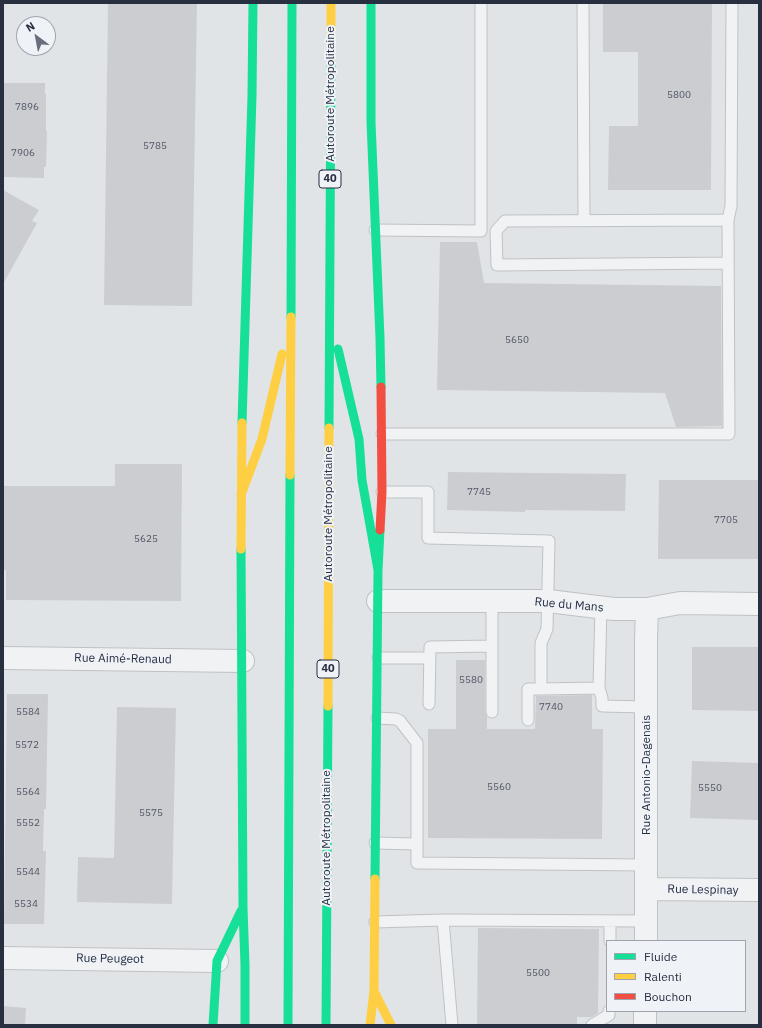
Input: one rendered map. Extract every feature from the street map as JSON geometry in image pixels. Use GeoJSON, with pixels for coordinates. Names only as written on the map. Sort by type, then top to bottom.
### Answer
{"type":"FeatureCollection","features":[{"type":"Feature","properties":{"kind":"main road"},"geometry":{"type":"LineString","coordinates":[[245,1025],[241,495],[252,96],[253,3]]}},
{"type":"Feature","properties":{"kind":"main road"},"geometry":{"type":"LineString","coordinates":[[288,1025],[292,3]]}},
{"type":"Feature","properties":{"kind":"main road","name":"Autoroute Métropolitaine"},"geometry":{"type":"LineString","coordinates":[[326,1025],[332,3]]}},
{"type":"Feature","properties":{"kind":"main road"},"geometry":{"type":"LineString","coordinates":[[370,1025],[374,991],[378,570],[382,492],[380,338],[371,122],[371,3]]}},
{"type":"Feature","properties":{"kind":"main road"},"geometry":{"type":"LineString","coordinates":[[330,312],[359,439],[362,480],[378,570]]}},
{"type":"Feature","properties":{"kind":"main road"},"geometry":{"type":"LineString","coordinates":[[241,495],[262,439],[291,316]]}},
{"type":"Feature","properties":{"kind":"main road"},"geometry":{"type":"LineString","coordinates":[[213,1025],[218,961],[243,908]]}},
{"type":"Feature","properties":{"kind":"main road"},"geometry":{"type":"LineString","coordinates":[[374,991],[391,1025]]}},
{"type":"Feature","properties":{"kind":"street","name":"Rue du Mans"},"geometry":{"type":"LineString","coordinates":[[378,601],[548,601],[600,607],[647,609],[680,603],[759,604]]}},
{"type":"Feature","properties":{"kind":"street","name":"Rue Antonio-Dagenais"},"geometry":{"type":"LineString","coordinates":[[646,931],[647,609]]}},
{"type":"Feature","properties":{"kind":"street","name":"Rue Aimé-Renaud"},"geometry":{"type":"LineString","coordinates":[[3,658],[243,661]]}},
{"type":"Feature","properties":{"kind":"street","name":"Rue Lespinay"},"geometry":{"type":"LineString","coordinates":[[647,889],[759,890]]}},
{"type":"Feature","properties":{"kind":"street","name":"Rue Peugeot"},"geometry":{"type":"LineString","coordinates":[[3,958],[218,961]]}},
{"type":"Feature","properties":{"kind":"street"},"geometry":{"type":"LineString","coordinates":[[645,1012],[645,1025]]}},
{"type":"Feature","properties":{"kind":"lane"},"geometry":{"type":"LineString","coordinates":[[481,3],[481,231]]}},
{"type":"Feature","properties":{"kind":"lane"},"geometry":{"type":"LineString","coordinates":[[583,3],[584,221]]}},
{"type":"Feature","properties":{"kind":"lane"},"geometry":{"type":"LineString","coordinates":[[382,434],[729,434],[728,220],[731,206],[732,3]]}},
{"type":"Feature","properties":{"kind":"lane"},"geometry":{"type":"LineString","coordinates":[[728,220],[505,221],[496,231],[496,265],[728,263]]}},
{"type":"Feature","properties":{"kind":"lane"},"geometry":{"type":"LineString","coordinates":[[375,230],[496,231]]}},
{"type":"Feature","properties":{"kind":"lane"},"geometry":{"type":"LineString","coordinates":[[382,492],[428,492],[428,538],[550,541],[547,629],[541,643],[541,689]]}},
{"type":"Feature","properties":{"kind":"lane"},"geometry":{"type":"LineString","coordinates":[[492,601],[492,712]]}},
{"type":"Feature","properties":{"kind":"lane"},"geometry":{"type":"LineString","coordinates":[[600,607],[599,688],[602,698],[602,706],[646,706]]}},
{"type":"Feature","properties":{"kind":"lane"},"geometry":{"type":"LineString","coordinates":[[429,704],[430,647],[492,646]]}},
{"type":"Feature","properties":{"kind":"lane"},"geometry":{"type":"LineString","coordinates":[[378,658],[430,658]]}},
{"type":"Feature","properties":{"kind":"lane"},"geometry":{"type":"LineString","coordinates":[[528,720],[528,689],[599,688]]}},
{"type":"Feature","properties":{"kind":"lane"},"geometry":{"type":"LineString","coordinates":[[377,718],[400,721],[417,743],[417,863],[647,865]]}},
{"type":"Feature","properties":{"kind":"lane"},"geometry":{"type":"LineString","coordinates":[[375,844],[418,844]]}},
{"type":"Feature","properties":{"kind":"lane"},"geometry":{"type":"LineString","coordinates":[[443,920],[452,1025]]}},
{"type":"Feature","properties":{"kind":"lane"},"geometry":{"type":"LineString","coordinates":[[375,922],[443,920],[610,921],[646,931]]}},
{"type":"Feature","properties":{"kind":"lane"},"geometry":{"type":"LineString","coordinates":[[610,921],[610,940]]}},
{"type":"Feature","properties":{"kind":"lane"},"geometry":{"type":"LineString","coordinates":[[592,1025],[609,1015],[609,1012]]}},
{"type":"Feature","properties":{"kind":"building"},"geometry":{"type":"Polygon","coordinates":[[[108,3],[197,3],[192,306],[104,305],[108,3]]]}},
{"type":"Feature","properties":{"kind":"building"},"geometry":{"type":"Polygon","coordinates":[[[603,3],[712,3],[711,190],[608,190],[609,126],[638,126],[638,52],[603,52],[603,3]]]}},
{"type":"Feature","properties":{"kind":"building"},"geometry":{"type":"Polygon","coordinates":[[[4,83],[45,83],[47,131],[46,167],[44,167],[44,178],[3,177],[4,83]]]}},
{"type":"Feature","properties":{"kind":"building"},"geometry":{"type":"Polygon","coordinates":[[[3,190],[39,210],[32,221],[37,223],[3,284],[3,190]]]}},
{"type":"Feature","properties":{"kind":"building"},"geometry":{"type":"Polygon","coordinates":[[[440,242],[477,242],[484,283],[721,286],[722,426],[676,427],[665,393],[437,390],[440,242]]]}},
{"type":"Feature","properties":{"kind":"building"},"geometry":{"type":"Polygon","coordinates":[[[115,464],[182,464],[181,601],[6,600],[6,570],[3,570],[3,486],[115,486],[115,464]]]}},
{"type":"Feature","properties":{"kind":"building"},"geometry":{"type":"Polygon","coordinates":[[[448,472],[626,474],[625,511],[525,510],[525,512],[447,510],[448,472]]]}},
{"type":"Feature","properties":{"kind":"building"},"geometry":{"type":"Polygon","coordinates":[[[659,480],[759,480],[759,559],[658,559],[659,480]]]}},
{"type":"Feature","properties":{"kind":"building"},"geometry":{"type":"Polygon","coordinates":[[[692,647],[759,647],[759,711],[692,710],[692,647]]]}},
{"type":"Feature","properties":{"kind":"building"},"geometry":{"type":"Polygon","coordinates":[[[456,660],[485,660],[485,712],[487,717],[487,729],[535,729],[536,696],[592,695],[592,729],[603,729],[602,839],[428,838],[428,729],[456,729],[456,660]]]}},
{"type":"Feature","properties":{"kind":"building"},"geometry":{"type":"Polygon","coordinates":[[[7,694],[48,694],[46,809],[44,809],[43,851],[46,851],[44,924],[4,924],[7,694]]]}},
{"type":"Feature","properties":{"kind":"building"},"geometry":{"type":"Polygon","coordinates":[[[117,707],[176,708],[172,904],[77,902],[78,857],[114,858],[117,707]]]}},
{"type":"Feature","properties":{"kind":"building"},"geometry":{"type":"Polygon","coordinates":[[[692,761],[759,763],[759,820],[690,818],[692,761]]]}},
{"type":"Feature","properties":{"kind":"building"},"geometry":{"type":"Polygon","coordinates":[[[478,928],[599,929],[598,1013],[592,1017],[577,1017],[577,1025],[477,1025],[478,928]]]}},
{"type":"Feature","properties":{"kind":"building"},"geometry":{"type":"Polygon","coordinates":[[[3,1006],[26,1008],[25,1025],[3,1025],[3,1006]]]}},
{"type":"Feature","properties":{"kind":"traffic: fast"},"geometry":{"type":"LineString","coordinates":[[242,423],[252,96],[253,3]]}},
{"type":"Feature","properties":{"kind":"traffic: fast"},"geometry":{"type":"LineString","coordinates":[[291,317],[292,3]]}},
{"type":"Feature","properties":{"kind":"traffic: fast"},"geometry":{"type":"LineString","coordinates":[[371,3],[371,122],[381,387]]}},
{"type":"Feature","properties":{"kind":"traffic: fast"},"geometry":{"type":"LineString","coordinates":[[329,428],[331,61]]}},
{"type":"Feature","properties":{"kind":"traffic: fast"},"geometry":{"type":"LineString","coordinates":[[338,349],[359,439],[362,480],[378,570]]}},
{"type":"Feature","properties":{"kind":"traffic: fast"},"geometry":{"type":"LineString","coordinates":[[288,1025],[290,475]]}},
{"type":"Feature","properties":{"kind":"traffic: fast"},"geometry":{"type":"LineString","coordinates":[[375,879],[378,570],[380,530]]}},
{"type":"Feature","properties":{"kind":"traffic: fast"},"geometry":{"type":"LineString","coordinates":[[241,549],[245,1025]]}},
{"type":"Feature","properties":{"kind":"traffic: fast"},"geometry":{"type":"LineString","coordinates":[[326,1025],[328,706]]}},
{"type":"Feature","properties":{"kind":"traffic: fast"},"geometry":{"type":"LineString","coordinates":[[213,1025],[217,961],[241,911]]}},
{"type":"Feature","properties":{"kind":"traffic: slow"},"geometry":{"type":"LineString","coordinates":[[331,3],[331,61]]}},
{"type":"Feature","properties":{"kind":"traffic: slow"},"geometry":{"type":"LineString","coordinates":[[290,475],[291,317]]}},
{"type":"Feature","properties":{"kind":"traffic: slow"},"geometry":{"type":"LineString","coordinates":[[241,495],[262,439],[282,354]]}},
{"type":"Feature","properties":{"kind":"traffic: slow"},"geometry":{"type":"LineString","coordinates":[[241,549],[242,423]]}},
{"type":"Feature","properties":{"kind":"traffic: slow"},"geometry":{"type":"LineString","coordinates":[[328,706],[329,428]]}},
{"type":"Feature","properties":{"kind":"traffic: slow"},"geometry":{"type":"LineString","coordinates":[[370,1025],[374,991],[375,879]]}},
{"type":"Feature","properties":{"kind":"traffic: slow"},"geometry":{"type":"LineString","coordinates":[[374,991],[391,1025]]}},
{"type":"Feature","properties":{"kind":"traffic: jam"},"geometry":{"type":"LineString","coordinates":[[380,530],[382,492],[381,387]]}}]}
